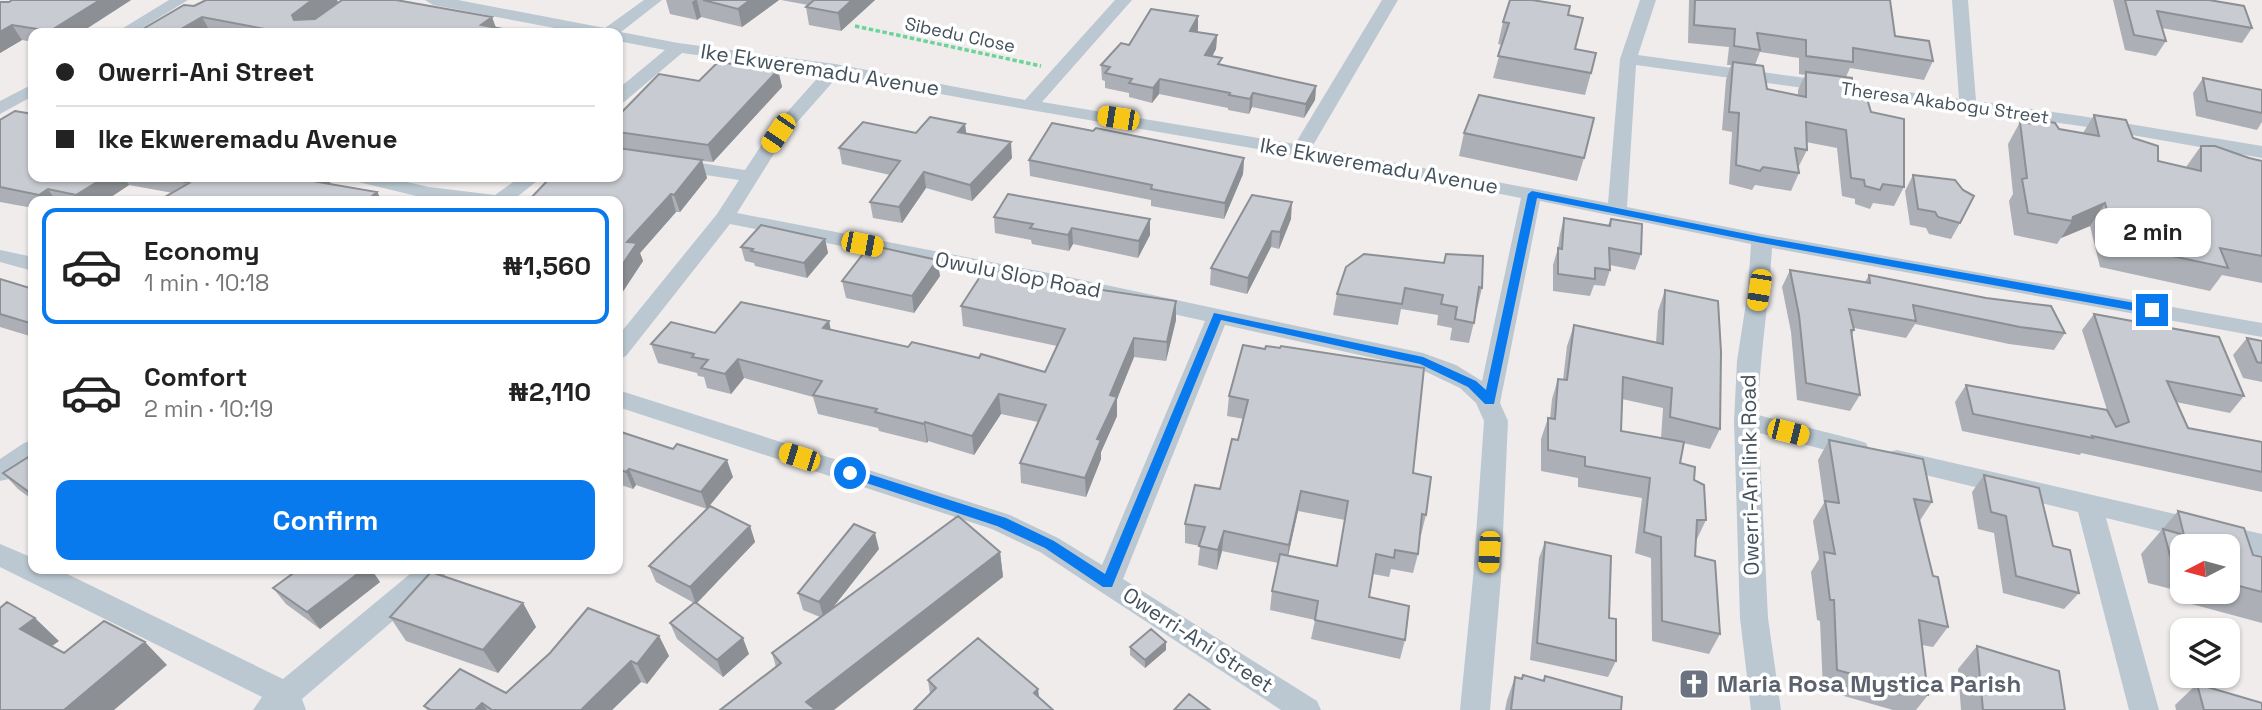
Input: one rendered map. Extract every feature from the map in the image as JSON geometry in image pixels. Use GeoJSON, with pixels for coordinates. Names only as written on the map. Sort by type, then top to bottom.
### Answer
{"type":"FeatureCollection","features":[{"type":"Feature","properties":{"kind":"street"},"geometry":{"type":"LineString","coordinates":[[132,28],[180,0]]}},
{"type":"Feature","properties":{"kind":"street"},"geometry":{"type":"LineString","coordinates":[[433,0],[581,28]]}},
{"type":"Feature","properties":{"kind":"street"},"geometry":{"type":"LineString","coordinates":[[614,28],[654,0]]}},
{"type":"Feature","properties":{"kind":"street"},"geometry":{"type":"LineString","coordinates":[[1030,105],[1124,0]]}},
{"type":"Feature","properties":{"kind":"street"},"geometry":{"type":"LineString","coordinates":[[1300,152],[1390,0]]}},
{"type":"Feature","properties":{"kind":"street"},"geometry":{"type":"LineString","coordinates":[[1616,212],[1628,60],[1648,0]]}},
{"type":"Feature","properties":{"kind":"street"},"geometry":{"type":"LineString","coordinates":[[1959,0],[1968,107]]}},
{"type":"Feature","properties":{"kind":"street","name":"Ike Ekweremadu Avenue"},"geometry":{"type":"LineString","coordinates":[[623,37],[678,48],[835,69],[1030,105],[1144,122],[1762,240],[2262,330]]}},
{"type":"Feature","properties":{"kind":"street"},"geometry":{"type":"LineString","coordinates":[[623,94],[678,48]]}},
{"type":"Feature","properties":{"kind":"street","name":"Theresa Akabogu Street"},"geometry":{"type":"LineString","coordinates":[[1628,60],[2068,119],[2262,152]]}},
{"type":"Feature","properties":{"kind":"street"},"geometry":{"type":"LineString","coordinates":[[623,345],[725,218],[778,133],[835,69]]}},
{"type":"Feature","properties":{"kind":"street"},"geometry":{"type":"LineString","coordinates":[[0,109],[28,96]]}},
{"type":"Feature","properties":{"kind":"street"},"geometry":{"type":"LineString","coordinates":[[623,157],[749,176]]}},
{"type":"Feature","properties":{"kind":"street"},"geometry":{"type":"LineString","coordinates":[[382,182],[455,196]]}},
{"type":"Feature","properties":{"kind":"street"},"geometry":{"type":"LineString","coordinates":[[505,196],[525,182]]}},
{"type":"Feature","properties":{"kind":"street"},"geometry":{"type":"LineString","coordinates":[[1475,710],[1487,578],[1496,421],[1489,401],[1532,194]]}},
{"type":"Feature","properties":{"kind":"street","name":"Owulu Slop Road"},"geometry":{"type":"LineString","coordinates":[[725,218],[1217,316],[1423,361],[1472,384],[1489,401]]}},
{"type":"Feature","properties":{"kind":"street","name":"Owerri-Ani link Road"},"geometry":{"type":"LineString","coordinates":[[1762,240],[1759,290],[1748,361],[1746,421],[1754,618],[1766,710]]}},
{"type":"Feature","properties":{"kind":"street"},"geometry":{"type":"LineString","coordinates":[[0,256],[28,263]]}},
{"type":"Feature","properties":{"kind":"street"},"geometry":{"type":"LineString","coordinates":[[1108,583],[1217,316]]}},
{"type":"Feature","properties":{"kind":"street","name":"Owerri-Ani Street"},"geometry":{"type":"LineString","coordinates":[[623,400],[1001,522],[1049,545],[1306,710]]}},
{"type":"Feature","properties":{"kind":"street"},"geometry":{"type":"LineString","coordinates":[[1746,421],[2262,545]]}},
{"type":"Feature","properties":{"kind":"street"},"geometry":{"type":"LineString","coordinates":[[0,472],[28,452]]}},
{"type":"Feature","properties":{"kind":"street"},"geometry":{"type":"LineString","coordinates":[[2089,504],[2144,710]]}},
{"type":"Feature","properties":{"kind":"street"},"geometry":{"type":"LineString","coordinates":[[0,555],[28,568]]}},
{"type":"Feature","properties":{"kind":"street"},"geometry":{"type":"LineString","coordinates":[[42,574],[282,705],[428,574]]}},
{"type":"Feature","properties":{"kind":"path","name":"Sibedu Close"},"geometry":{"type":"LineString","coordinates":[[855,26],[1059,70]]}},
{"type":"Feature","properties":{"kind":"building"},"geometry":{"type":"Polygon","coordinates":[[[100,0],[55,28],[12,25],[0,32],[0,2],[100,0]]]}},
{"type":"Feature","properties":{"kind":"building"},"geometry":{"type":"Polygon","coordinates":[[[206,0],[312,0],[292,15],[294,20],[315,19],[342,0],[396,0],[492,17],[481,25],[497,28],[260,28],[202,17],[183,28],[145,28],[184,5],[194,6],[206,0]]]}},
{"type":"Feature","properties":{"kind":"building"},"geometry":{"type":"Polygon","coordinates":[[[703,0],[750,0],[738,9],[703,0]]]}},
{"type":"Feature","properties":{"kind":"building"},"geometry":{"type":"Polygon","coordinates":[[[814,0],[852,0],[838,13],[806,7],[814,0]]]}},
{"type":"Feature","properties":{"kind":"building"},"geometry":{"type":"Polygon","coordinates":[[[1510,0],[1532,0],[1570,6],[1568,15],[1583,18],[1575,49],[1596,53],[1591,73],[1498,56],[1509,23],[1503,22],[1510,0]]]}},
{"type":"Feature","properties":{"kind":"building"},"geometry":{"type":"Polygon","coordinates":[[[1695,0],[1890,0],[1895,36],[1929,41],[1933,61],[1853,48],[1853,62],[1806,56],[1806,40],[1757,33],[1760,50],[1734,46],[1735,29],[1694,25],[1695,0]]]}},
{"type":"Feature","properties":{"kind":"building"},"geometry":{"type":"Polygon","coordinates":[[[2125,0],[2209,0],[2244,6],[2252,28],[2157,11],[2166,41],[2134,35],[2125,0]]]}},
{"type":"Feature","properties":{"kind":"building"},"geometry":{"type":"Polygon","coordinates":[[[1151,9],[1198,16],[1190,31],[1217,35],[1205,55],[1222,58],[1218,64],[1316,86],[1306,104],[1253,93],[1250,99],[1160,79],[1153,88],[1129,83],[1132,79],[1105,73],[1110,67],[1101,65],[1121,43],[1129,45],[1151,9]]]}},
{"type":"Feature","properties":{"kind":"building"},"geometry":{"type":"Polygon","coordinates":[[[718,62],[778,70],[708,145],[623,133],[623,111],[659,74],[699,81],[718,62]]]}},
{"type":"Feature","properties":{"kind":"building"},"geometry":{"type":"Polygon","coordinates":[[[1733,62],[1763,66],[1767,89],[1806,97],[1806,72],[1852,78],[1852,92],[1866,95],[1871,112],[1904,119],[1904,187],[1883,184],[1880,190],[1865,186],[1864,180],[1851,178],[1846,130],[1806,122],[1807,150],[1795,148],[1799,173],[1763,167],[1760,171],[1736,165],[1739,113],[1729,112],[1733,62]]]}},
{"type":"Feature","properties":{"kind":"building"},"geometry":{"type":"Polygon","coordinates":[[[2203,78],[2262,90],[2262,113],[2207,101],[2203,78]]]}},
{"type":"Feature","properties":{"kind":"building"},"geometry":{"type":"Polygon","coordinates":[[[1479,95],[1594,118],[1584,158],[1464,133],[1479,95]]]}},
{"type":"Feature","properties":{"kind":"building"},"geometry":{"type":"Polygon","coordinates":[[[15,111],[28,113],[28,182],[97,182],[76,195],[48,189],[39,195],[0,187],[0,120],[15,111]]]}},
{"type":"Feature","properties":{"kind":"building"},"geometry":{"type":"Polygon","coordinates":[[[2094,115],[2126,120],[2133,138],[2158,146],[2158,161],[2201,171],[2201,146],[2215,146],[2262,161],[2262,256],[2220,248],[2228,268],[2116,244],[2105,203],[2073,217],[2072,221],[2028,213],[2022,179],[2027,178],[2020,122],[2034,124],[2034,119],[2055,123],[2059,129],[2099,136],[2094,115]]]}},
{"type":"Feature","properties":{"kind":"building"},"geometry":{"type":"Polygon","coordinates":[[[930,117],[965,124],[958,132],[1011,142],[970,185],[924,172],[899,207],[870,202],[900,161],[839,148],[863,122],[916,133],[930,117]]]}},
{"type":"Feature","properties":{"kind":"building"},"geometry":{"type":"Polygon","coordinates":[[[1052,123],[1093,131],[1096,128],[1244,158],[1225,203],[1151,189],[1152,185],[1029,160],[1052,123]]]}},
{"type":"Feature","properties":{"kind":"building"},"geometry":{"type":"Polygon","coordinates":[[[623,149],[702,160],[674,195],[671,194],[627,242],[637,243],[623,264],[623,196],[533,196],[546,182],[623,182],[623,149]]]}},
{"type":"Feature","properties":{"kind":"building"},"geometry":{"type":"Polygon","coordinates":[[[1913,175],[1955,180],[1963,190],[1974,196],[1960,223],[1938,217],[1935,212],[1918,209],[1913,175]]]}},
{"type":"Feature","properties":{"kind":"building"},"geometry":{"type":"Polygon","coordinates":[[[185,182],[318,182],[377,192],[372,196],[167,196],[189,183],[185,182]]]}},
{"type":"Feature","properties":{"kind":"building"},"geometry":{"type":"Polygon","coordinates":[[[1008,194],[1150,219],[1139,241],[1072,228],[1068,235],[1030,228],[1033,224],[994,217],[1008,194]]]}},
{"type":"Feature","properties":{"kind":"building"},"geometry":{"type":"Polygon","coordinates":[[[1252,195],[1292,202],[1280,232],[1272,231],[1248,278],[1211,268],[1252,195]]]}},
{"type":"Feature","properties":{"kind":"building"},"geometry":{"type":"Polygon","coordinates":[[[1564,218],[1610,226],[1611,219],[1642,224],[1641,254],[1609,248],[1610,270],[1595,268],[1595,279],[1558,274],[1558,248],[1562,249],[1564,218]]]}},
{"type":"Feature","properties":{"kind":"building"},"geometry":{"type":"Polygon","coordinates":[[[761,225],[825,239],[804,263],[741,247],[761,225]]]}},
{"type":"Feature","properties":{"kind":"building"},"geometry":{"type":"Polygon","coordinates":[[[870,245],[937,260],[912,296],[842,281],[870,245]]]}},
{"type":"Feature","properties":{"kind":"building"},"geometry":{"type":"Polygon","coordinates":[[[1364,254],[1444,263],[1446,254],[1483,256],[1482,288],[1479,287],[1474,323],[1455,319],[1457,307],[1441,304],[1443,295],[1405,288],[1402,304],[1337,294],[1346,267],[1364,254]]]}},
{"type":"Feature","properties":{"kind":"building"},"geometry":{"type":"Polygon","coordinates":[[[985,269],[1088,290],[1089,288],[1176,301],[1167,342],[1134,338],[1110,395],[1117,397],[1097,439],[1101,440],[1085,478],[1020,463],[1046,405],[999,394],[972,436],[925,422],[924,424],[875,412],[877,409],[813,395],[822,381],[738,359],[725,374],[701,368],[708,360],[692,357],[694,354],[651,344],[671,322],[715,333],[741,302],[829,321],[823,328],[908,347],[912,342],[979,358],[981,354],[1045,372],[1065,329],[961,306],[985,269]]]}},
{"type":"Feature","properties":{"kind":"building"},"geometry":{"type":"Polygon","coordinates":[[[1790,270],[1870,283],[1869,275],[1986,298],[2051,306],[2065,333],[2020,327],[1913,305],[1916,321],[1849,309],[1854,330],[1851,330],[1860,395],[1806,383],[1799,315],[1790,270]]]}},
{"type":"Feature","properties":{"kind":"building"},"geometry":{"type":"Polygon","coordinates":[[[0,279],[28,287],[28,322],[0,314],[0,279]]]}},
{"type":"Feature","properties":{"kind":"building"},"geometry":{"type":"Polygon","coordinates":[[[1665,290],[1718,301],[1721,352],[1720,429],[1670,417],[1672,388],[1623,377],[1621,431],[1684,442],[1680,463],[1695,467],[1694,480],[1704,485],[1706,520],[1697,520],[1695,556],[1715,561],[1720,634],[1662,621],[1661,537],[1644,532],[1650,478],[1585,466],[1585,457],[1548,450],[1548,418],[1555,419],[1558,379],[1567,380],[1574,325],[1663,344],[1665,290]]]}},
{"type":"Feature","properties":{"kind":"building"},"geometry":{"type":"Polygon","coordinates":[[[2094,314],[2219,337],[2244,396],[2167,381],[2188,428],[2262,442],[2262,472],[1973,414],[1966,385],[2107,410],[2116,427],[2129,422],[2094,314]]]}},
{"type":"Feature","properties":{"kind":"building"},"geometry":{"type":"Polygon","coordinates":[[[2247,338],[2262,341],[2262,363],[2257,362],[2247,338]]]}},
{"type":"Feature","properties":{"kind":"building"},"geometry":{"type":"Polygon","coordinates":[[[1243,345],[1265,349],[1266,346],[1281,346],[1424,368],[1413,473],[1431,477],[1426,515],[1422,514],[1418,554],[1395,550],[1394,558],[1376,554],[1369,597],[1409,606],[1405,640],[1315,620],[1318,601],[1272,591],[1280,554],[1337,566],[1348,501],[1301,491],[1289,545],[1224,531],[1218,550],[1199,546],[1205,527],[1185,524],[1195,485],[1220,489],[1232,439],[1238,440],[1248,400],[1229,396],[1243,345]]]}},
{"type":"Feature","properties":{"kind":"building"},"geometry":{"type":"Polygon","coordinates":[[[623,433],[673,449],[677,444],[727,460],[701,492],[629,469],[623,471],[623,433]]]}},
{"type":"Feature","properties":{"kind":"building"},"geometry":{"type":"Polygon","coordinates":[[[1829,440],[1923,459],[1932,502],[1914,499],[1933,576],[1938,577],[1948,627],[1919,620],[1928,695],[1837,670],[1834,600],[1830,600],[1824,552],[1835,554],[1825,501],[1839,503],[1829,440]]]}},
{"type":"Feature","properties":{"kind":"building"},"geometry":{"type":"Polygon","coordinates":[[[28,457],[28,491],[3,473],[28,457]]]}},
{"type":"Feature","properties":{"kind":"building"},"geometry":{"type":"Polygon","coordinates":[[[1984,475],[2039,488],[2053,546],[2070,550],[2079,593],[2016,576],[2006,516],[1991,512],[1984,475]]]}},
{"type":"Feature","properties":{"kind":"building"},"geometry":{"type":"Polygon","coordinates":[[[710,506],[750,526],[690,587],[649,566],[710,506]]]}},
{"type":"Feature","properties":{"kind":"building"},"geometry":{"type":"Polygon","coordinates":[[[2178,511],[2244,528],[2253,555],[2262,557],[2262,592],[2240,586],[2240,534],[2184,534],[2178,511]]]}},
{"type":"Feature","properties":{"kind":"building"},"geometry":{"type":"Polygon","coordinates":[[[958,516],[1000,552],[806,702],[816,710],[720,710],[781,663],[772,653],[958,516]]]}},
{"type":"Feature","properties":{"kind":"building"},"geometry":{"type":"Polygon","coordinates":[[[854,524],[875,533],[819,602],[798,593],[854,524]]]}},
{"type":"Feature","properties":{"kind":"building"},"geometry":{"type":"Polygon","coordinates":[[[2163,529],[2180,534],[2170,534],[2170,555],[2163,529]]]}},
{"type":"Feature","properties":{"kind":"building"},"geometry":{"type":"Polygon","coordinates":[[[1545,542],[1611,556],[1609,618],[1616,619],[1616,661],[1537,643],[1545,542]]]}},
{"type":"Feature","properties":{"kind":"building"},"geometry":{"type":"Polygon","coordinates":[[[292,574],[357,574],[307,612],[273,588],[292,574]]]}},
{"type":"Feature","properties":{"kind":"building"},"geometry":{"type":"Polygon","coordinates":[[[429,574],[437,574],[523,603],[483,650],[390,617],[429,574]]]}},
{"type":"Feature","properties":{"kind":"building"},"geometry":{"type":"Polygon","coordinates":[[[7,602],[35,618],[20,629],[64,653],[104,621],[145,642],[64,710],[0,710],[0,608],[7,602]]]}},
{"type":"Feature","properties":{"kind":"building"},"geometry":{"type":"Polygon","coordinates":[[[695,602],[743,638],[717,660],[670,623],[695,602]]]}},
{"type":"Feature","properties":{"kind":"building"},"geometry":{"type":"Polygon","coordinates":[[[588,608],[659,636],[637,664],[631,661],[581,710],[492,710],[482,703],[475,710],[431,710],[424,706],[460,669],[506,693],[550,653],[588,608]]]}},
{"type":"Feature","properties":{"kind":"building"},"geometry":{"type":"Polygon","coordinates":[[[1151,629],[1166,642],[1145,660],[1130,647],[1151,629]]]}},
{"type":"Feature","properties":{"kind":"building"},"geometry":{"type":"Polygon","coordinates":[[[978,638],[1038,689],[1034,693],[1053,710],[914,710],[936,688],[928,680],[978,638]]]}},
{"type":"Feature","properties":{"kind":"building"},"geometry":{"type":"Polygon","coordinates":[[[1977,646],[2059,671],[2065,710],[1983,710],[1977,646]]]}},
{"type":"Feature","properties":{"kind":"building"},"geometry":{"type":"Polygon","coordinates":[[[1523,675],[1544,681],[1545,676],[1622,697],[1621,710],[1511,710],[1515,677],[1522,679],[1523,675]]]}},
{"type":"Feature","properties":{"kind":"building"},"geometry":{"type":"Polygon","coordinates":[[[2198,688],[2211,688],[2262,703],[2262,710],[2204,710],[2198,688]]]}},
{"type":"Feature","properties":{"kind":"building"},"geometry":{"type":"Polygon","coordinates":[[[1189,694],[1210,710],[1174,710],[1189,694]]]}},
{"type":"Feature","properties":{"kind":"place","name":"Maria Rosa Mystica Parish"},"geometry":{"type":"Point","coordinates":[1694,684]}},
{"type":"Feature","properties":{"kind":"route"},"geometry":{"type":"LineString","coordinates":[[850,473],[1001,522],[1049,545],[1108,583],[1217,316],[1423,361],[1472,384],[1489,401],[1532,194],[1762,240],[2152,310]]}}]}
